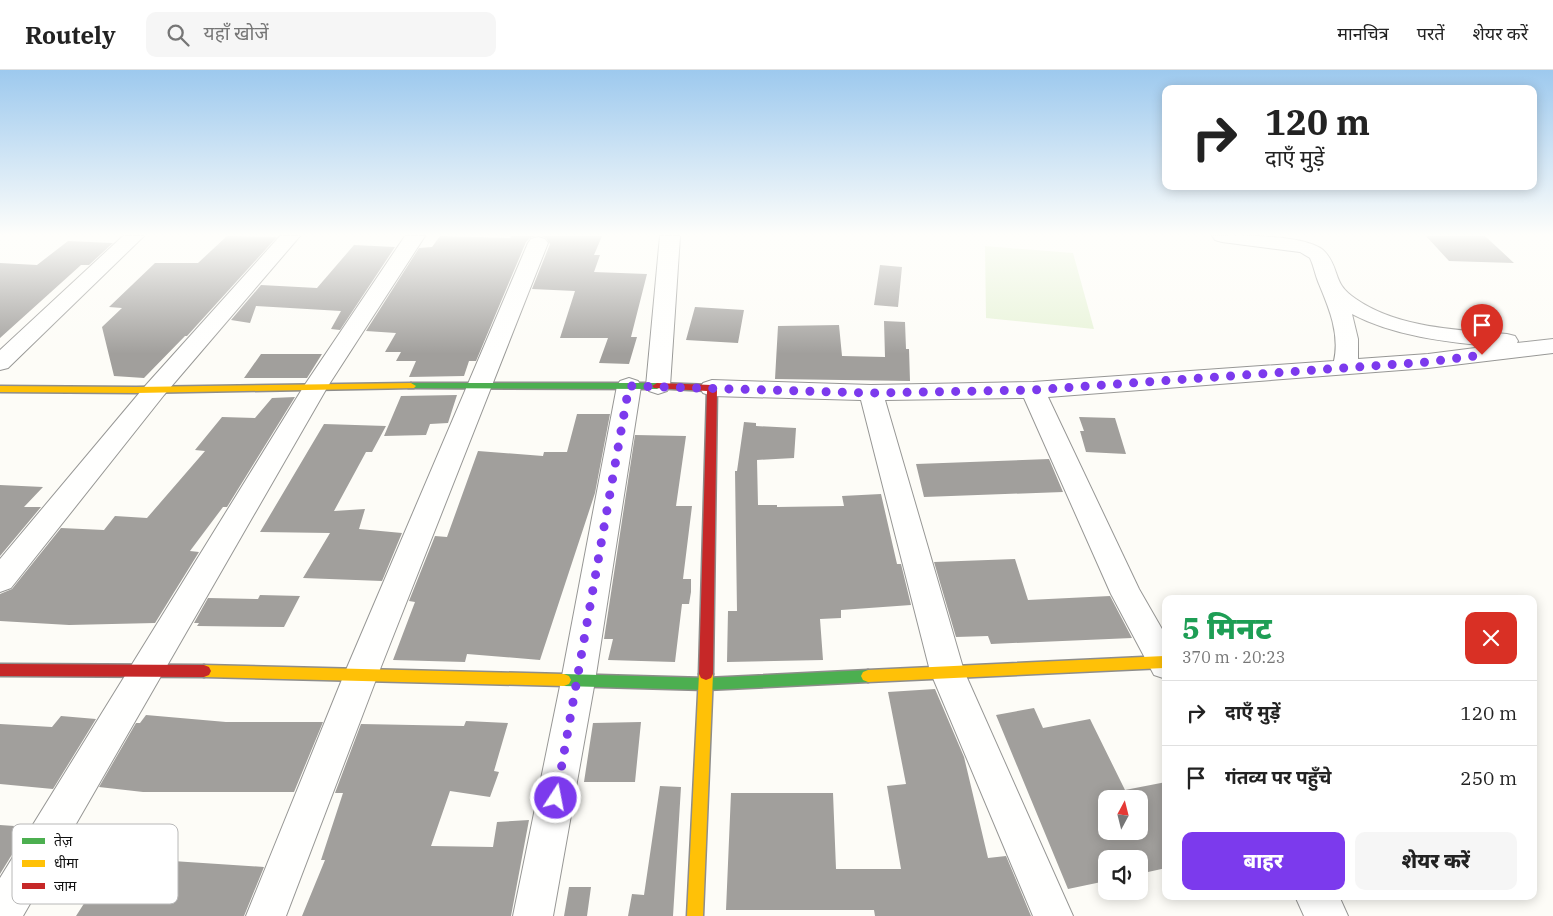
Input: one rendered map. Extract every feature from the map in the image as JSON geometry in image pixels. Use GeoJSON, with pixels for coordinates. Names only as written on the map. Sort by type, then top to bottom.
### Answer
{"type":"FeatureCollection","features":[{"type":"Feature","properties":{"kind":"street"},"geometry":{"type":"LineString","coordinates":[[0,363],[92,275]]}},
{"type":"Feature","properties":{"kind":"street"},"geometry":{"type":"LineString","coordinates":[[0,580],[155,390],[255,275]]}},
{"type":"Feature","properties":{"kind":"street"},"geometry":{"type":"LineString","coordinates":[[54,824],[316,386],[389,275]]}},
{"type":"Feature","properties":{"kind":"street"},"geometry":{"type":"LineString","coordinates":[[266,916],[360,676],[524,275]]}},
{"type":"Feature","properties":{"kind":"street"},"geometry":{"type":"LineString","coordinates":[[534,916],[578,681],[644,386],[663,275]]}},
{"type":"Feature","properties":{"kind":"street"},"geometry":{"type":"LineString","coordinates":[[1325,275],[1327,284],[1334,293],[1364,312],[1383,320],[1419,330],[1553,346]]}},
{"type":"Feature","properties":{"kind":"street"},"geometry":{"type":"LineString","coordinates":[[1334,293],[1348,336],[1349,353],[1344,368]]}},
{"type":"Feature","properties":{"kind":"street"},"geometry":{"type":"LineString","coordinates":[[0,390],[155,390],[479,384],[644,386],[871,393],[1033,390],[1428,362],[1553,346]]}},
{"type":"Feature","properties":{"kind":"street"},"geometry":{"type":"LineString","coordinates":[[696,916],[706,684],[712,388]]}},
{"type":"Feature","properties":{"kind":"street"},"geometry":{"type":"LineString","coordinates":[[1033,390],[1126,594],[1162,658]]}},
{"type":"Feature","properties":{"kind":"street"},"geometry":{"type":"LineString","coordinates":[[871,393],[946,672],[1053,916]]}},
{"type":"Feature","properties":{"kind":"street"},"geometry":{"type":"LineString","coordinates":[[0,670],[145,670],[706,684],[1162,663]]}},
{"type":"Feature","properties":{"kind":"street"},"geometry":{"type":"LineString","coordinates":[[0,916],[12,896]]}},
{"type":"Feature","properties":{"kind":"street"},"geometry":{"type":"LineString","coordinates":[[1318,900],[1328,916]]}},
{"type":"Feature","properties":{"kind":"green space"},"geometry":{"type":"Polygon","coordinates":[[[985,275],[1079,275],[1094,329],[986,318],[985,275]]]}},
{"type":"Feature","properties":{"kind":"building"},"geometry":{"type":"Polygon","coordinates":[[[0,275],[69,275],[0,338],[0,275]]]}},
{"type":"Feature","properties":{"kind":"building"},"geometry":{"type":"Polygon","coordinates":[[[142,275],[242,275],[187,336],[144,378],[114,376],[102,327],[122,308],[109,307],[142,275]]]}},
{"type":"Feature","properties":{"kind":"building"},"geometry":{"type":"Polygon","coordinates":[[[328,275],[376,275],[340,330],[331,329],[341,311],[256,306],[250,323],[231,320],[261,285],[317,288],[328,275]]]}},
{"type":"Feature","properties":{"kind":"building"},"geometry":{"type":"Polygon","coordinates":[[[401,275],[512,275],[476,361],[469,361],[464,376],[409,377],[416,361],[396,361],[401,352],[385,352],[396,333],[366,331],[401,275]]]}},
{"type":"Feature","properties":{"kind":"building"},"geometry":{"type":"Polygon","coordinates":[[[537,275],[647,275],[631,337],[637,337],[629,364],[599,363],[608,338],[560,338],[575,291],[532,289],[537,275]]]}},
{"type":"Feature","properties":{"kind":"building"},"geometry":{"type":"Polygon","coordinates":[[[878,275],[901,275],[898,307],[874,305],[878,275]]]}},
{"type":"Feature","properties":{"kind":"building"},"geometry":{"type":"Polygon","coordinates":[[[695,307],[744,310],[738,343],[686,340],[695,307]]]}},
{"type":"Feature","properties":{"kind":"building"},"geometry":{"type":"Polygon","coordinates":[[[884,321],[905,322],[906,349],[909,349],[910,381],[775,379],[778,326],[839,325],[842,356],[885,357],[884,321]]]}},
{"type":"Feature","properties":{"kind":"building"},"geometry":{"type":"Polygon","coordinates":[[[261,354],[322,354],[307,378],[244,378],[261,354]]]}},
{"type":"Feature","properties":{"kind":"building"},"geometry":{"type":"Polygon","coordinates":[[[457,395],[448,423],[430,424],[426,435],[384,436],[401,396],[457,395]]]}},
{"type":"Feature","properties":{"kind":"building"},"geometry":{"type":"Polygon","coordinates":[[[295,397],[227,507],[223,507],[190,551],[199,552],[155,623],[69,625],[0,621],[0,594],[12,589],[61,528],[104,530],[115,516],[147,518],[205,451],[195,450],[222,417],[255,418],[272,398],[295,397]]]}},
{"type":"Feature","properties":{"kind":"building"},"geometry":{"type":"Polygon","coordinates":[[[577,414],[610,414],[595,493],[540,660],[467,654],[465,662],[393,660],[415,602],[409,601],[435,536],[447,537],[478,451],[543,456],[544,452],[567,452],[577,414]]]}},
{"type":"Feature","properties":{"kind":"building"},"geometry":{"type":"Polygon","coordinates":[[[1079,417],[1115,418],[1126,454],[1086,452],[1080,431],[1084,431],[1079,417]]]}},
{"type":"Feature","properties":{"kind":"building"},"geometry":{"type":"Polygon","coordinates":[[[744,422],[756,423],[756,426],[796,428],[794,458],[757,460],[758,505],[777,505],[777,507],[844,506],[842,496],[881,494],[897,564],[901,564],[911,605],[841,610],[841,618],[820,619],[823,660],[727,662],[728,611],[737,611],[735,471],[737,471],[744,422]]]}},
{"type":"Feature","properties":{"kind":"building"},"geometry":{"type":"Polygon","coordinates":[[[324,424],[386,426],[372,452],[366,452],[334,511],[365,509],[359,529],[402,533],[382,581],[303,578],[330,533],[260,532],[324,424]]]}},
{"type":"Feature","properties":{"kind":"building"},"geometry":{"type":"Polygon","coordinates":[[[635,435],[686,436],[676,506],[692,506],[683,579],[691,579],[691,592],[689,604],[682,604],[675,662],[608,660],[613,639],[604,639],[635,435]]]}},
{"type":"Feature","properties":{"kind":"building"},"geometry":{"type":"Polygon","coordinates":[[[1049,459],[1063,492],[924,497],[916,464],[1049,459]]]}},
{"type":"Feature","properties":{"kind":"building"},"geometry":{"type":"Polygon","coordinates":[[[0,485],[43,487],[24,507],[41,507],[0,556],[0,485]]]}},
{"type":"Feature","properties":{"kind":"building"},"geometry":{"type":"Polygon","coordinates":[[[1015,559],[1028,600],[1110,596],[1132,638],[991,644],[988,636],[956,637],[934,562],[1015,559]]]}},
{"type":"Feature","properties":{"kind":"building"},"geometry":{"type":"Polygon","coordinates":[[[260,595],[300,596],[284,627],[197,626],[199,623],[194,623],[208,598],[258,599],[260,595]]]}},
{"type":"Feature","properties":{"kind":"building"},"geometry":{"type":"Polygon","coordinates":[[[935,689],[964,757],[988,858],[1006,856],[1031,916],[875,916],[874,910],[726,910],[731,793],[833,793],[836,869],[901,869],[887,786],[906,784],[888,692],[935,689]]]}},
{"type":"Feature","properties":{"kind":"building"},"geometry":{"type":"Polygon","coordinates":[[[1034,708],[1043,728],[1090,719],[1125,790],[1162,783],[1162,869],[1148,872],[1148,850],[1098,850],[1098,883],[1068,889],[996,715],[1034,708]]]}},
{"type":"Feature","properties":{"kind":"building"},"geometry":{"type":"Polygon","coordinates":[[[146,715],[226,722],[323,722],[294,792],[143,792],[99,787],[136,723],[140,723],[146,715]]]}},
{"type":"Feature","properties":{"kind":"building"},"geometry":{"type":"Polygon","coordinates":[[[61,716],[96,719],[53,789],[0,784],[0,724],[52,727],[61,716]]]}},
{"type":"Feature","properties":{"kind":"building"},"geometry":{"type":"Polygon","coordinates":[[[466,721],[508,723],[494,771],[499,772],[490,797],[450,791],[431,846],[493,847],[497,822],[529,820],[511,916],[302,916],[325,860],[321,860],[343,793],[335,793],[361,724],[464,726],[466,721]]]}},
{"type":"Feature","properties":{"kind":"building"},"geometry":{"type":"Polygon","coordinates":[[[641,722],[635,782],[584,782],[593,723],[641,722]]]}},
{"type":"Feature","properties":{"kind":"building"},"geometry":{"type":"Polygon","coordinates":[[[660,786],[681,787],[673,916],[628,916],[632,894],[644,895],[660,786]]]}},
{"type":"Feature","properties":{"kind":"building"},"geometry":{"type":"Polygon","coordinates":[[[0,825],[12,826],[12,855],[0,874],[0,825]]]}},
{"type":"Feature","properties":{"kind":"building"},"geometry":{"type":"Polygon","coordinates":[[[178,861],[264,867],[244,916],[76,916],[84,904],[178,904],[178,861]]]}},
{"type":"Feature","properties":{"kind":"building"},"geometry":{"type":"Polygon","coordinates":[[[569,887],[591,887],[587,916],[564,916],[569,887]]]}},
{"type":"Feature","properties":{"kind":"traffic: fast"},"geometry":{"type":"LineString","coordinates":[[411,386],[657,386]]}},
{"type":"Feature","properties":{"kind":"traffic: fast"},"geometry":{"type":"LineString","coordinates":[[564,680],[706,684],[868,676]]}},
{"type":"Feature","properties":{"kind":"traffic: slow"},"geometry":{"type":"LineString","coordinates":[[0,389],[136,390],[411,386]]}},
{"type":"Feature","properties":{"kind":"traffic: slow"},"geometry":{"type":"LineString","coordinates":[[868,676],[1162,662]]}},
{"type":"Feature","properties":{"kind":"traffic: slow"},"geometry":{"type":"LineString","coordinates":[[204,671],[564,680]]}},
{"type":"Feature","properties":{"kind":"traffic: slow"},"geometry":{"type":"LineString","coordinates":[[695,916],[706,674]]}},
{"type":"Feature","properties":{"kind":"traffic: jam"},"geometry":{"type":"LineString","coordinates":[[657,386],[712,388],[706,674]]}},
{"type":"Feature","properties":{"kind":"traffic: jam"},"geometry":{"type":"LineString","coordinates":[[0,670],[204,671]]}},
{"type":"Feature","properties":{"kind":"route"},"geometry":{"type":"LineString","coordinates":[[556,798],[582,661],[629,386],[871,393],[1033,390],[1428,362],[1482,355]]}}]}
